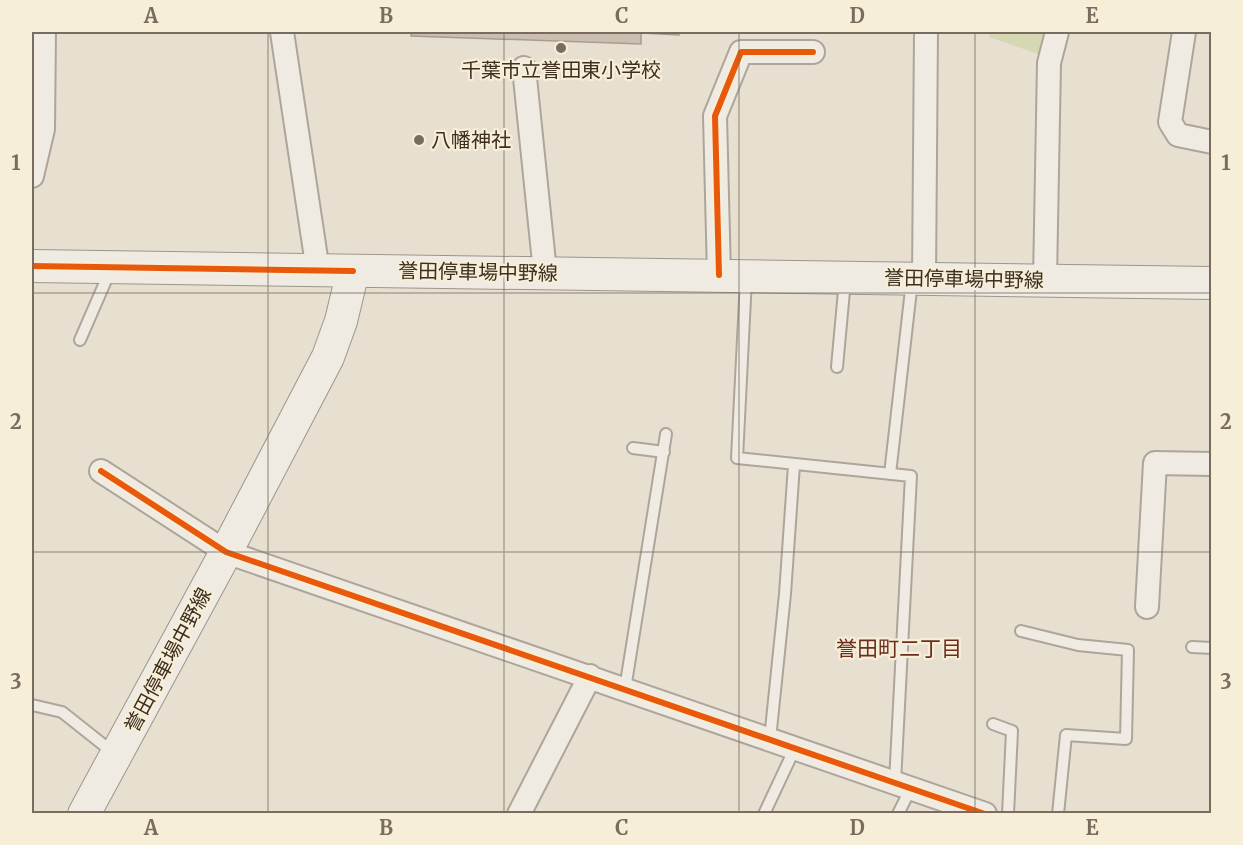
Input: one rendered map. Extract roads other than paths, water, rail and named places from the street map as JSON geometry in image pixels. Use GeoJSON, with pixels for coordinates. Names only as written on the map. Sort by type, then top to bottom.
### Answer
{"type":"FeatureCollection","features":[{"type":"Feature","properties":{"kind":"main road"},"geometry":{"type":"LineString","coordinates":[[32,266],[353,270]]}},
{"type":"Feature","properties":{"kind":"main road","name":"誉田停車場中野線"},"geometry":{"type":"LineString","coordinates":[[84,813],[226,552],[328,357],[341,321],[353,270],[1212,283]]}},
{"type":"Feature","properties":{"kind":"street"},"geometry":{"type":"LineString","coordinates":[[32,176],[43,129],[44,32]]}},
{"type":"Feature","properties":{"kind":"street"},"geometry":{"type":"LineString","coordinates":[[282,32],[318,271]]}},
{"type":"Feature","properties":{"kind":"street"},"geometry":{"type":"LineString","coordinates":[[918,278],[926,32]]}},
{"type":"Feature","properties":{"kind":"street"},"geometry":{"type":"LineString","coordinates":[[1045,280],[1049,63],[1057,32]]}},
{"type":"Feature","properties":{"kind":"street"},"geometry":{"type":"LineString","coordinates":[[1184,32],[1170,122],[1178,135],[1212,142]]}},
{"type":"Feature","properties":{"kind":"street"},"geometry":{"type":"LineString","coordinates":[[733,275],[715,116],[741,52],[813,52]]}},
{"type":"Feature","properties":{"kind":"street"},"geometry":{"type":"LineString","coordinates":[[525,68],[546,272]]}},
{"type":"Feature","properties":{"kind":"street"},"geometry":{"type":"LineString","coordinates":[[1147,608],[1155,463],[1212,464]]}},
{"type":"Feature","properties":{"kind":"street"},"geometry":{"type":"LineString","coordinates":[[101,471],[226,552],[985,813]]}},
{"type":"Feature","properties":{"kind":"street"},"geometry":{"type":"LineString","coordinates":[[519,813],[590,676]]}},
{"type":"Feature","properties":{"kind":"lane"},"geometry":{"type":"LineString","coordinates":[[80,340],[112,266]]}},
{"type":"Feature","properties":{"kind":"lane"},"geometry":{"type":"LineString","coordinates":[[733,275],[737,458],[911,476],[903,785],[898,813]]}},
{"type":"Feature","properties":{"kind":"lane"},"geometry":{"type":"LineString","coordinates":[[837,367],[846,277]]}},
{"type":"Feature","properties":{"kind":"lane"},"geometry":{"type":"LineString","coordinates":[[891,474],[918,278]]}},
{"type":"Feature","properties":{"kind":"lane"},"geometry":{"type":"LineString","coordinates":[[625,689],[666,434]]}},
{"type":"Feature","properties":{"kind":"lane"},"geometry":{"type":"LineString","coordinates":[[633,448],[664,452]]}},
{"type":"Feature","properties":{"kind":"lane"},"geometry":{"type":"LineString","coordinates":[[770,739],[794,465]]}},
{"type":"Feature","properties":{"kind":"lane"},"geometry":{"type":"LineString","coordinates":[[1021,631],[1078,645],[1128,650],[1126,739],[1066,735],[1058,813]]}},
{"type":"Feature","properties":{"kind":"lane"},"geometry":{"type":"LineString","coordinates":[[1192,647],[1212,648]]}},
{"type":"Feature","properties":{"kind":"lane"},"geometry":{"type":"LineString","coordinates":[[32,705],[62,712],[117,755]]}},
{"type":"Feature","properties":{"kind":"lane"},"geometry":{"type":"LineString","coordinates":[[993,724],[1012,731],[1008,813]]}},
{"type":"Feature","properties":{"kind":"lane"},"geometry":{"type":"LineString","coordinates":[[764,813],[795,748]]}},
{"type":"Feature","properties":{"kind":"place","name":"千葉市立誉田東小学校"},"geometry":{"type":"Point","coordinates":[561,48]}},
{"type":"Feature","properties":{"kind":"place","name":"八幡神社"},"geometry":{"type":"Point","coordinates":[419,140]}},
{"type":"Feature","properties":{"kind":"district","name":"誉田町二丁目"},"geometry":{"type":"Point","coordinates":[899,649]}}]}
